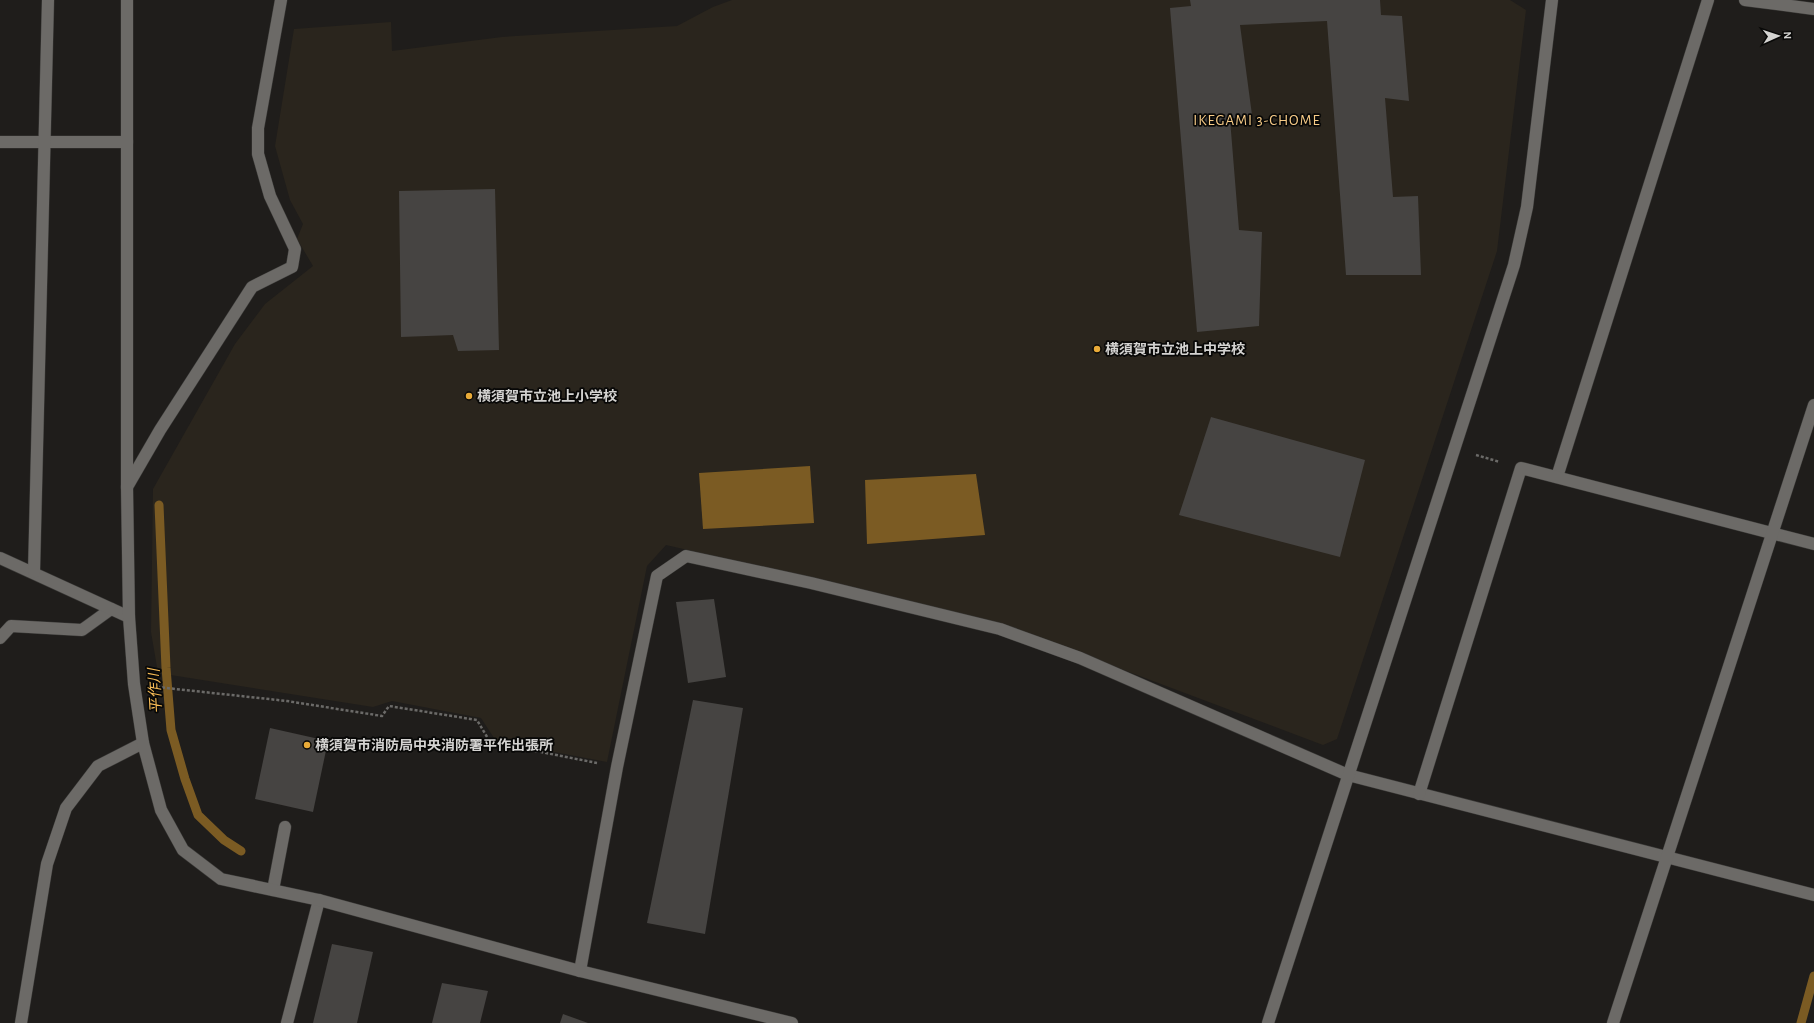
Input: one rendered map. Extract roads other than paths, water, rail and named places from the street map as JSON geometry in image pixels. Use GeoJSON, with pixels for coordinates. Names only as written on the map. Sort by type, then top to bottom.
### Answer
{"type":"FeatureCollection","features":[{"type":"Feature","properties":{"kind":"street"},"geometry":{"type":"LineString","coordinates":[[34,572],[48,0]]}},
{"type":"Feature","properties":{"kind":"street"},"geometry":{"type":"LineString","coordinates":[[127,0],[127,487],[129,617],[134,684],[143,743],[161,810],[183,850],[221,879],[319,900],[580,970],[784,1022]]}},
{"type":"Feature","properties":{"kind":"street"},"geometry":{"type":"LineString","coordinates":[[127,487],[160,430],[252,287],[292,267],[295,249],[270,196],[258,154],[258,128],[281,0]]}},
{"type":"Feature","properties":{"kind":"street"},"geometry":{"type":"LineString","coordinates":[[1268,1023],[1514,265],[1527,207],[1552,0]]}},
{"type":"Feature","properties":{"kind":"street"},"geometry":{"type":"LineString","coordinates":[[1557,477],[1708,0]]}},
{"type":"Feature","properties":{"kind":"street"},"geometry":{"type":"LineString","coordinates":[[1745,0],[1814,9]]}},
{"type":"Feature","properties":{"kind":"street"},"geometry":{"type":"LineString","coordinates":[[0,142],[127,142]]}},
{"type":"Feature","properties":{"kind":"street"},"geometry":{"type":"LineString","coordinates":[[1613,1023],[1668,858],[1814,405]]}},
{"type":"Feature","properties":{"kind":"street"},"geometry":{"type":"LineString","coordinates":[[1419,794],[1521,468],[1814,544]]}},
{"type":"Feature","properties":{"kind":"street"},"geometry":{"type":"LineString","coordinates":[[580,970],[617,767],[657,576],[686,556],[811,583],[1000,629],[1080,658],[1348,775],[1814,895]]}},
{"type":"Feature","properties":{"kind":"street"},"geometry":{"type":"LineString","coordinates":[[0,558],[34,572],[129,617]]}},
{"type":"Feature","properties":{"kind":"street"},"geometry":{"type":"LineString","coordinates":[[0,638],[11,626],[82,630],[111,609]]}},
{"type":"Feature","properties":{"kind":"street"},"geometry":{"type":"LineString","coordinates":[[21,1023],[47,864],[66,808],[98,766],[143,743]]}},
{"type":"Feature","properties":{"kind":"street"},"geometry":{"type":"LineString","coordinates":[[273,890],[285,827]]}},
{"type":"Feature","properties":{"kind":"street"},"geometry":{"type":"LineString","coordinates":[[287,1023],[319,900]]}},
{"type":"Feature","properties":{"kind":"waterway","name":"平作川"},"geometry":{"type":"LineString","coordinates":[[159,505],[166,668],[171,730],[185,779],[198,815],[224,840],[241,851]]}},
{"type":"Feature","properties":{"kind":"waterway"},"geometry":{"type":"LineString","coordinates":[[1801,1023],[1814,976]]}},
{"type":"Feature","properties":{"kind":"place","name":"横須賀市立池上中学校"},"geometry":{"type":"Point","coordinates":[1097,349]}},
{"type":"Feature","properties":{"kind":"place","name":"横須賀市立池上小学校"},"geometry":{"type":"Point","coordinates":[469,396]}},
{"type":"Feature","properties":{"kind":"place","name":"横須賀市消防局中央消防署平作出張所"},"geometry":{"type":"Point","coordinates":[307,745]}},
{"type":"Feature","properties":{"kind":"district","name":"IKEGAMI 3-CHOME"},"geometry":{"type":"Point","coordinates":[1257,120]}}]}
